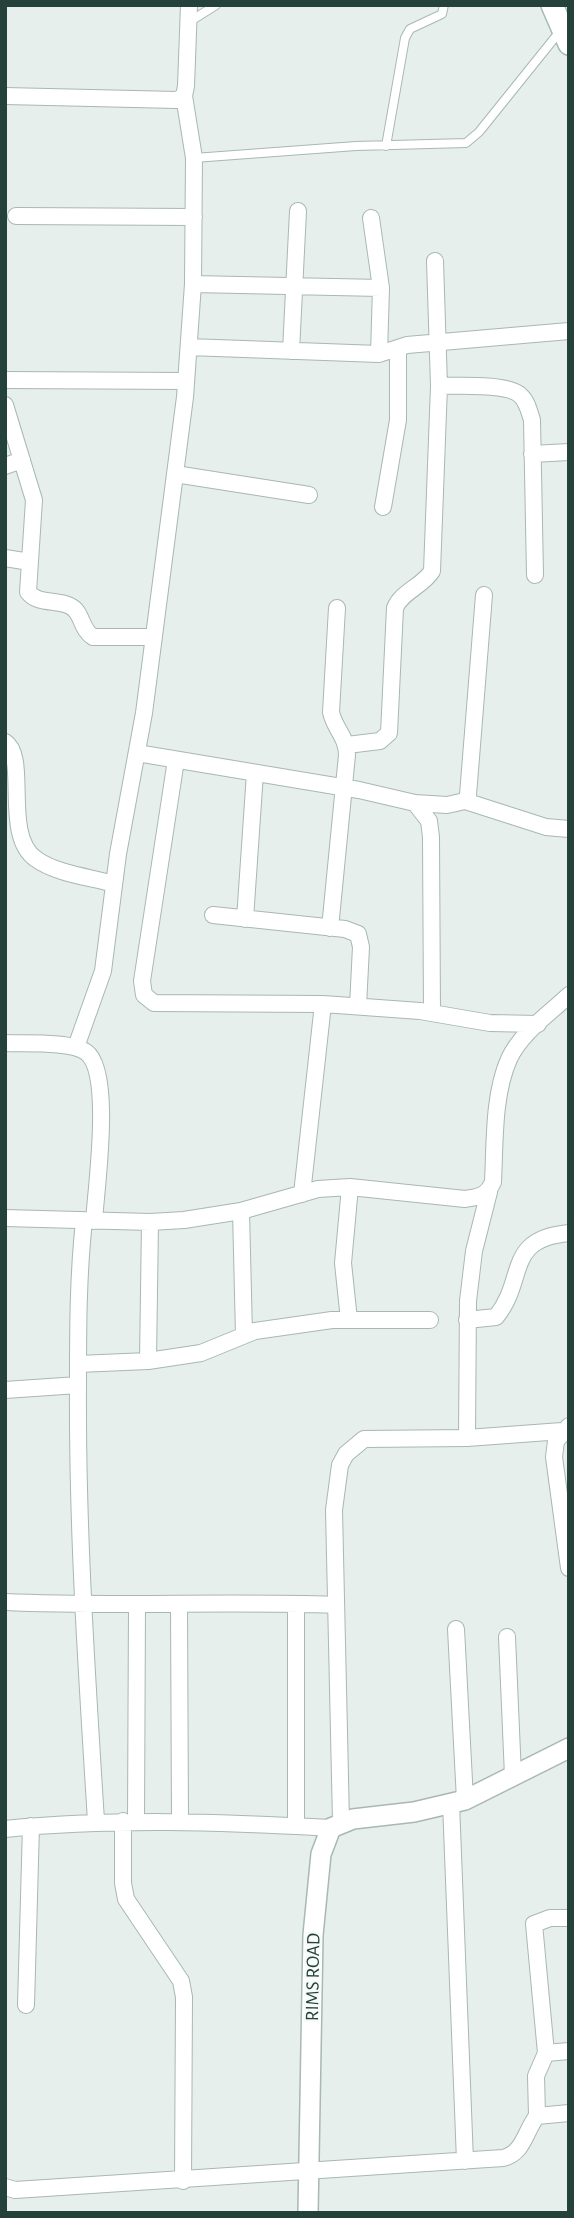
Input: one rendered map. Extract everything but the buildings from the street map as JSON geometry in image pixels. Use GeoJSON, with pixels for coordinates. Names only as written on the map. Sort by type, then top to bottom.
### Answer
{"type":"FeatureCollection","features":[{"type":"Feature","properties":{"kind":"main road"},"geometry":{"type":"LineString","coordinates":[[552,5],[565,36]]}},
{"type":"Feature","properties":{"kind":"street"},"geometry":{"type":"LineString","coordinates":[[76,1047],[103,971],[114,884],[154,638],[186,382],[193,284],[194,217],[194,158],[184,96],[189,13]]}},
{"type":"Feature","properties":{"kind":"street"},"geometry":{"type":"LineString","coordinates":[[5,96],[164,102],[184,96]]}},
{"type":"Feature","properties":{"kind":"street"},"geometry":{"type":"LineString","coordinates":[[290,351],[298,211]]}},
{"type":"Feature","properties":{"kind":"street"},"geometry":{"type":"LineString","coordinates":[[16,216],[194,217]]}},
{"type":"Feature","properties":{"kind":"street"},"geometry":{"type":"LineString","coordinates":[[372,218],[381,288],[379,354]]}},
{"type":"Feature","properties":{"kind":"street"},"geometry":{"type":"LineString","coordinates":[[347,745],[380,741],[389,733],[396,608],[398,601],[419,586],[432,571],[439,386],[435,261]]}},
{"type":"Feature","properties":{"kind":"street"},"geometry":{"type":"LineString","coordinates":[[193,284],[381,288]]}},
{"type":"Feature","properties":{"kind":"street"},"geometry":{"type":"LineString","coordinates":[[189,347],[379,354],[438,342],[569,331]]}},
{"type":"Feature","properties":{"kind":"street"},"geometry":{"type":"LineString","coordinates":[[383,507],[398,420],[398,348]]}},
{"type":"Feature","properties":{"kind":"street"},"geometry":{"type":"LineString","coordinates":[[5,380],[186,382]]}},
{"type":"Feature","properties":{"kind":"street"},"geometry":{"type":"LineString","coordinates":[[439,386],[491,387],[522,396],[532,420],[535,575]]}},
{"type":"Feature","properties":{"kind":"street"},"geometry":{"type":"LineString","coordinates":[[5,405],[35,508],[27,584],[32,597],[69,605],[77,611],[87,633],[100,638],[154,638]]}},
{"type":"Feature","properties":{"kind":"street"},"geometry":{"type":"LineString","coordinates":[[532,454],[569,452]]}},
{"type":"Feature","properties":{"kind":"street"},"geometry":{"type":"LineString","coordinates":[[5,466],[22,460]]}},
{"type":"Feature","properties":{"kind":"street"},"geometry":{"type":"LineString","coordinates":[[175,474],[309,495]]}},
{"type":"Feature","properties":{"kind":"street"},"geometry":{"type":"LineString","coordinates":[[5,558],[30,562]]}},
{"type":"Feature","properties":{"kind":"street"},"geometry":{"type":"LineString","coordinates":[[465,801],[470,786],[484,595]]}},
{"type":"Feature","properties":{"kind":"street"},"geometry":{"type":"LineString","coordinates":[[330,928],[347,745],[333,722],[331,712],[337,608]]}},
{"type":"Feature","properties":{"kind":"street"},"geometry":{"type":"LineString","coordinates":[[5,742],[13,752],[18,823],[26,851],[44,864],[114,884]]}},
{"type":"Feature","properties":{"kind":"street"},"geometry":{"type":"LineString","coordinates":[[137,753],[345,788],[415,803],[447,805],[465,801],[546,827],[569,829]]}},
{"type":"Feature","properties":{"kind":"street"},"geometry":{"type":"LineString","coordinates":[[176,760],[146,954],[144,995],[154,1003],[323,1004],[432,1013],[490,1023],[538,1024]]}},
{"type":"Feature","properties":{"kind":"street"},"geometry":{"type":"LineString","coordinates":[[245,919],[255,773]]}},
{"type":"Feature","properties":{"kind":"street"},"geometry":{"type":"LineString","coordinates":[[415,803],[424,811],[431,838],[432,1013]]}},
{"type":"Feature","properties":{"kind":"street"},"geometry":{"type":"LineString","coordinates":[[213,915],[330,928],[358,934],[361,947],[358,1006]]}},
{"type":"Feature","properties":{"kind":"street"},"geometry":{"type":"LineString","coordinates":[[467,1438],[467,1320],[474,1251],[493,1182],[501,1091],[509,1058],[538,1024],[569,995]]}},
{"type":"Feature","properties":{"kind":"street"},"geometry":{"type":"LineString","coordinates":[[302,1194],[323,1004]]}},
{"type":"Feature","properties":{"kind":"street"},"geometry":{"type":"LineString","coordinates":[[5,1043],[76,1047],[86,1052],[96,1064],[99,1080],[100,1133],[89,1221],[79,1261],[78,1364],[83,1606],[96,1821]]}},
{"type":"Feature","properties":{"kind":"street"},"geometry":{"type":"LineString","coordinates":[[5,1218],[150,1222],[241,1211],[318,1189],[350,1187],[465,1199],[489,1192]]}},
{"type":"Feature","properties":{"kind":"street"},"geometry":{"type":"LineString","coordinates":[[349,1320],[343,1262],[350,1187]]}},
{"type":"Feature","properties":{"kind":"street"},"geometry":{"type":"LineString","coordinates":[[241,1211],[244,1335]]}},
{"type":"Feature","properties":{"kind":"street"},"geometry":{"type":"LineString","coordinates":[[148,1361],[150,1222]]}},
{"type":"Feature","properties":{"kind":"street"},"geometry":{"type":"LineString","coordinates":[[467,1320],[496,1317],[530,1245],[548,1235],[569,1233]]}},
{"type":"Feature","properties":{"kind":"street"},"geometry":{"type":"LineString","coordinates":[[78,1364],[148,1361],[201,1353],[244,1335],[332,1320],[430,1320]]}},
{"type":"Feature","properties":{"kind":"street"},"geometry":{"type":"LineString","coordinates":[[5,1390],[78,1385]]}},
{"type":"Feature","properties":{"kind":"street"},"geometry":{"type":"LineString","coordinates":[[336,1825],[334,1510],[337,1478],[346,1454],[364,1439],[381,1436],[467,1438],[566,1429]]}},
{"type":"Feature","properties":{"kind":"street"},"geometry":{"type":"LineString","coordinates":[[566,1429],[556,1441],[554,1457],[569,1568]]}},
{"type":"Feature","properties":{"kind":"street"},"geometry":{"type":"LineString","coordinates":[[5,1602],[83,1606],[335,1605]]}},
{"type":"Feature","properties":{"kind":"street"},"geometry":{"type":"LineString","coordinates":[[180,1604],[180,1822]]}},
{"type":"Feature","properties":{"kind":"street"},"geometry":{"type":"LineString","coordinates":[[296,1604],[296,1826]]}},
{"type":"Feature","properties":{"kind":"street"},"geometry":{"type":"LineString","coordinates":[[137,1605],[129,1821],[123,1883],[126,1899],[174,1969],[183,1989],[183,2181]]}},
{"type":"Feature","properties":{"kind":"street"},"geometry":{"type":"LineString","coordinates":[[456,1629],[465,2161]]}},
{"type":"Feature","properties":{"kind":"street"},"geometry":{"type":"LineString","coordinates":[[507,1637],[513,1776]]}},
{"type":"Feature","properties":{"kind":"street"},"geometry":{"type":"LineString","coordinates":[[5,1829],[96,1821],[336,1825],[414,1812],[458,1801],[569,1748]]}},
{"type":"Feature","properties":{"kind":"street","name":"RIMS ROAD"},"geometry":{"type":"LineString","coordinates":[[308,2213],[313,1935],[321,1854],[336,1825]]}},
{"type":"Feature","properties":{"kind":"street"},"geometry":{"type":"LineString","coordinates":[[26,2006],[32,1826]]}},
{"type":"Feature","properties":{"kind":"street"},"geometry":{"type":"LineString","coordinates":[[5,2187],[15,2190],[310,2173],[512,2155],[521,2147],[537,2116],[536,2076],[546,2053],[534,1924],[550,1918],[569,1918]]}},
{"type":"Feature","properties":{"kind":"street"},"geometry":{"type":"LineString","coordinates":[[546,2053],[569,2051]]}},
{"type":"Feature","properties":{"kind":"street"},"geometry":{"type":"LineString","coordinates":[[537,2116],[569,2113]]}},
{"type":"Feature","properties":{"kind":"lane"},"geometry":{"type":"LineString","coordinates":[[189,13],[216,5]]}},
{"type":"Feature","properties":{"kind":"lane"},"geometry":{"type":"LineString","coordinates":[[386,146],[405,38],[410,29],[442,13],[444,5]]}},
{"type":"Feature","properties":{"kind":"lane"},"geometry":{"type":"LineString","coordinates":[[194,158],[466,143],[565,36]]}}]}
